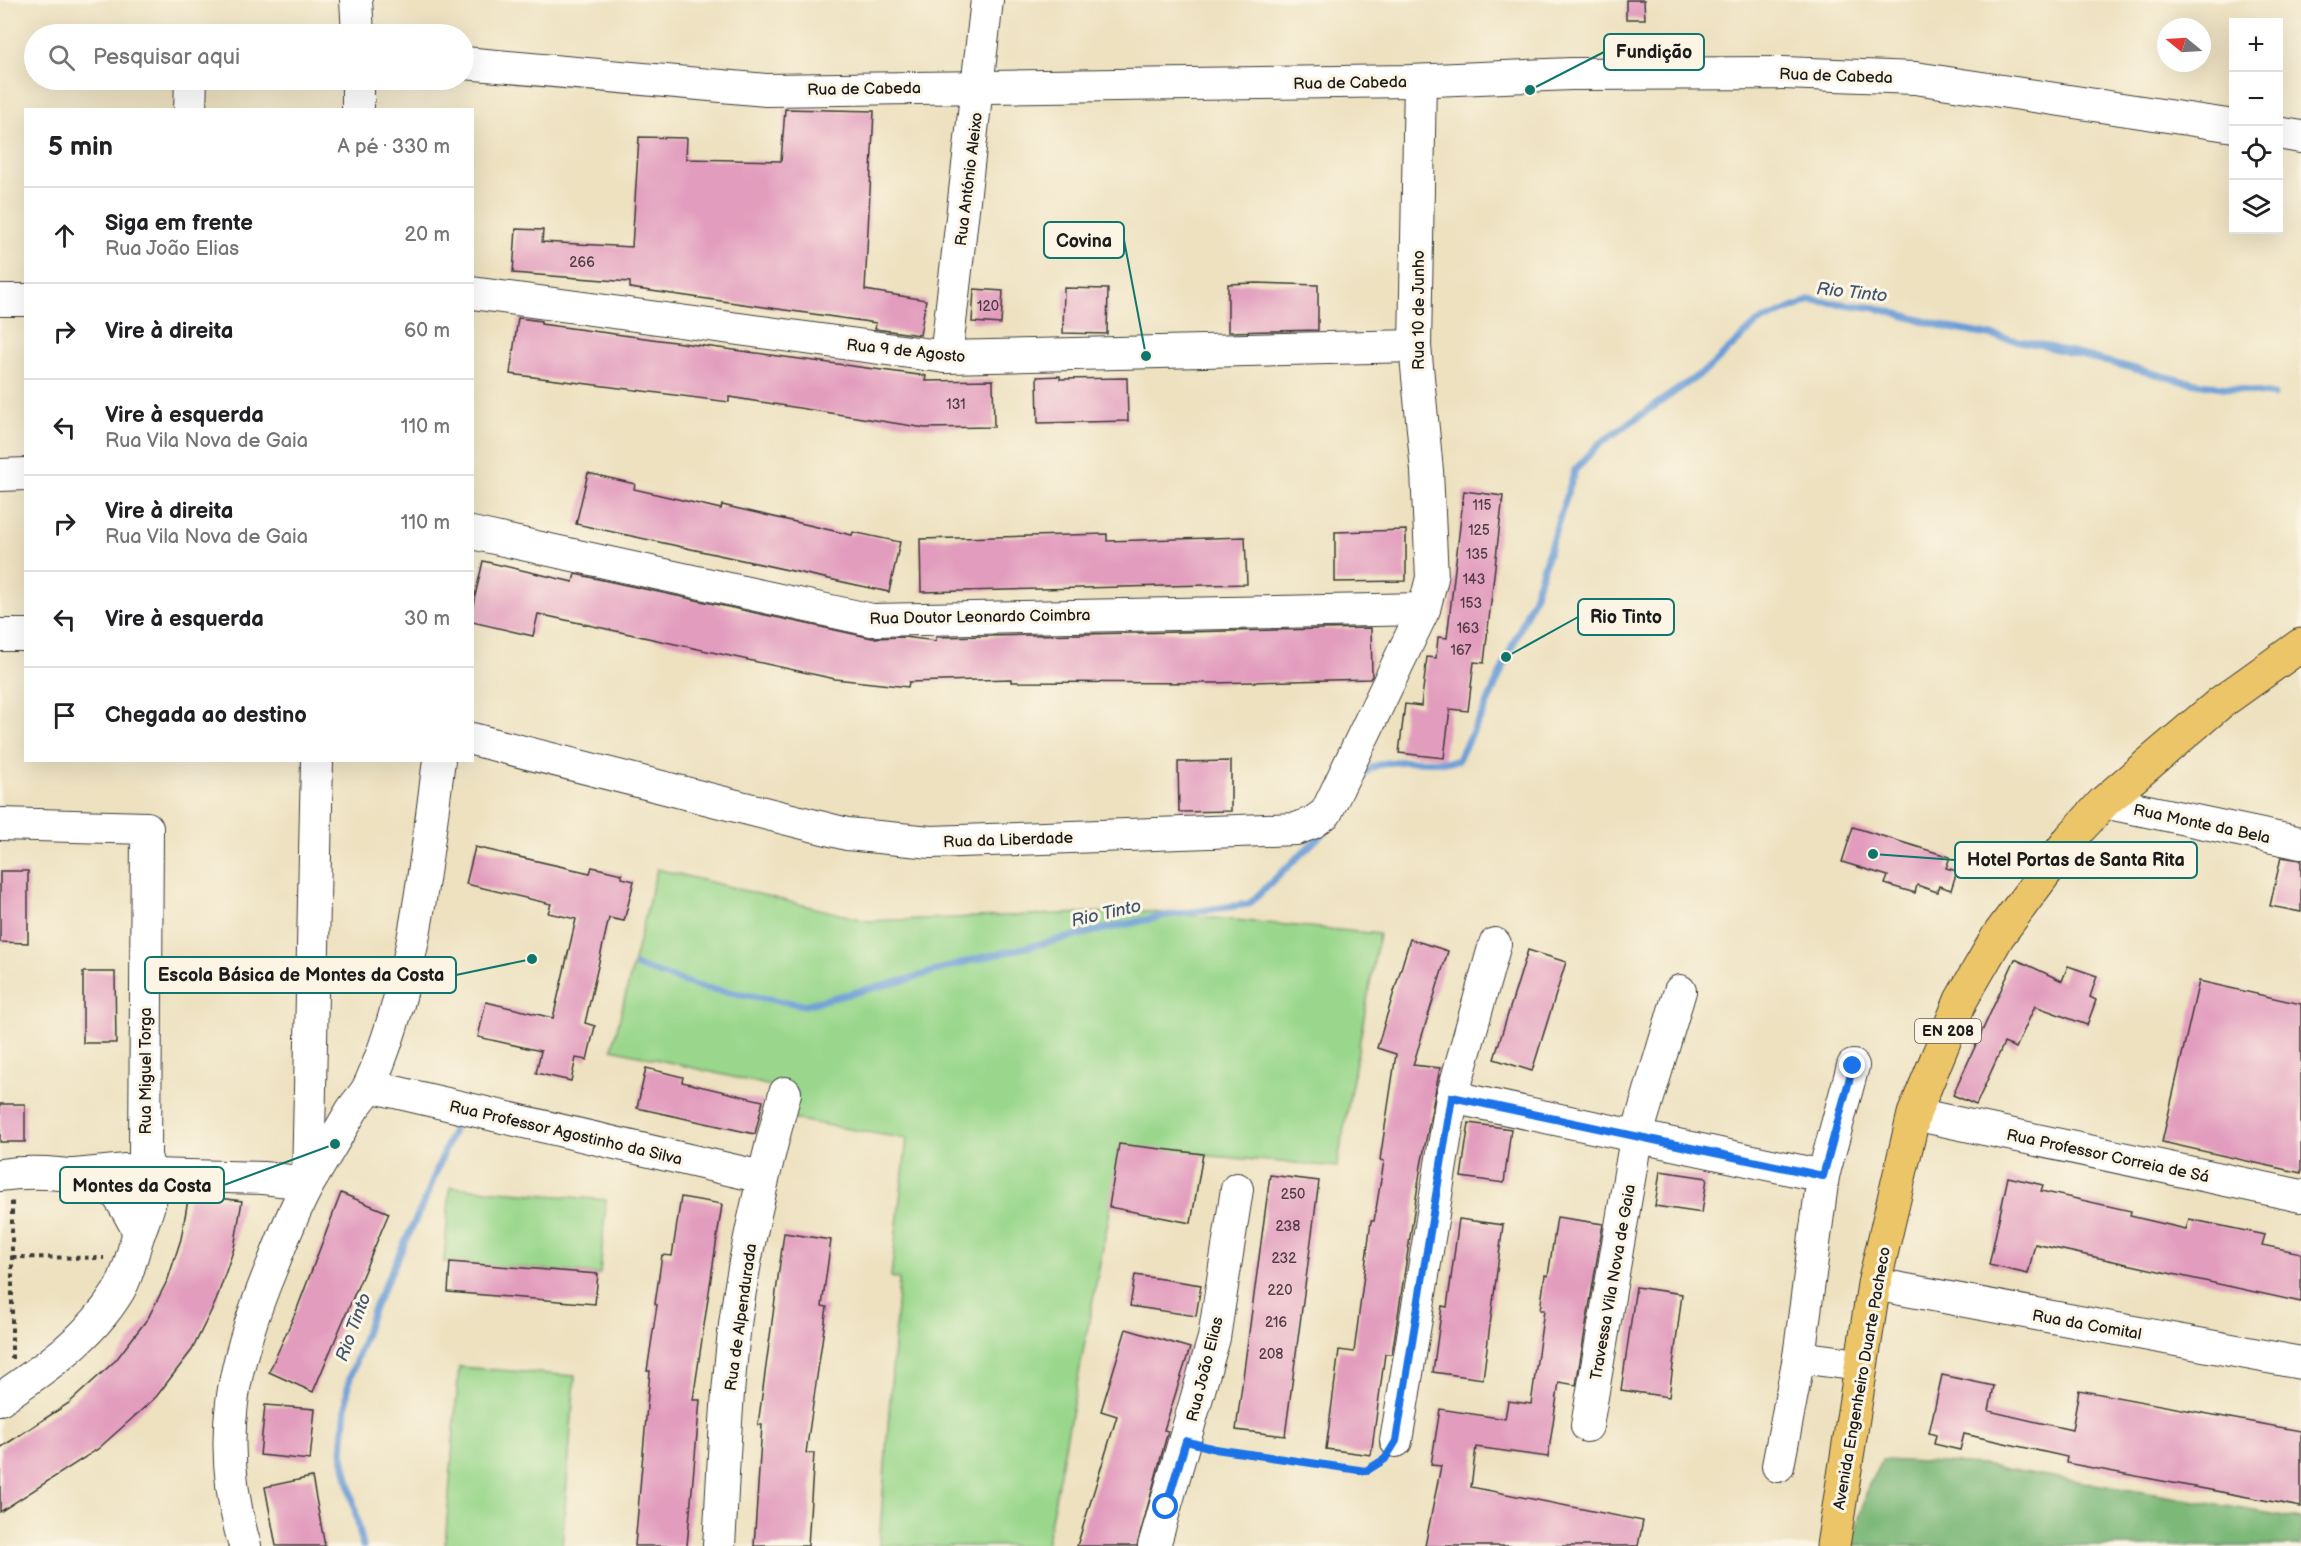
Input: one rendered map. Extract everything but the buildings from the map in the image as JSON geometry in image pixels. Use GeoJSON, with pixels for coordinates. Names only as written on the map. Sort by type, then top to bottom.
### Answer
{"type":"FeatureCollection","features":[{"type":"Feature","properties":{"kind":"main road","name":"Avenida Engenheiro Duarte Pacheco"},"geometry":{"type":"LineString","coordinates":[[1833,1546],[1874,1284],[1914,1114],[1961,1000],[1998,936],[2071,838],[2104,802],[2220,703],[2301,645]]}},
{"type":"Feature","properties":{"kind":"street"},"geometry":{"type":"LineString","coordinates":[[356,0],[357,24]]}},
{"type":"Feature","properties":{"kind":"street","name":"Rua António Aleixo"},"geometry":{"type":"LineString","coordinates":[[946,357],[979,86],[987,0]]}},
{"type":"Feature","properties":{"kind":"street","name":"Rua de Cabeda"},"geometry":{"type":"LineString","coordinates":[[474,64],[766,90],[1420,81],[1571,74],[1783,73],[1915,78],[2229,125]]}},
{"type":"Feature","properties":{"kind":"street","name":"Rua 10 de Junho"},"geometry":{"type":"LineString","coordinates":[[1420,81],[1415,346],[1427,471],[1432,578],[1424,609]]}},
{"type":"Feature","properties":{"kind":"street"},"geometry":{"type":"LineString","coordinates":[[190,108],[191,90]]}},
{"type":"Feature","properties":{"kind":"street"},"geometry":{"type":"LineString","coordinates":[[358,90],[358,108]]}},
{"type":"Feature","properties":{"kind":"street"},"geometry":{"type":"LineString","coordinates":[[2283,134],[2301,137]]}},
{"type":"Feature","properties":{"kind":"street","name":"Rua 9 de Agosto"},"geometry":{"type":"LineString","coordinates":[[474,292],[946,357],[1415,346]]}},
{"type":"Feature","properties":{"kind":"street"},"geometry":{"type":"LineString","coordinates":[[0,300],[24,300]]}},
{"type":"Feature","properties":{"kind":"street"},"geometry":{"type":"LineString","coordinates":[[0,476],[24,474]]}},
{"type":"Feature","properties":{"kind":"street","name":"Rua Doutor Leonardo Coimbra"},"geometry":{"type":"LineString","coordinates":[[474,532],[872,620],[1424,609]]}},
{"type":"Feature","properties":{"kind":"street","name":"Rua da Liberdade"},"geometry":{"type":"LineString","coordinates":[[474,740],[848,834],[931,842],[1296,829],[1312,823],[1326,813],[1424,609]]}},
{"type":"Feature","properties":{"kind":"street"},"geometry":{"type":"LineString","coordinates":[[0,635],[24,635]]}},
{"type":"Feature","properties":{"kind":"street"},"geometry":{"type":"LineString","coordinates":[[308,1183],[316,762]]}},
{"type":"Feature","properties":{"kind":"street"},"geometry":{"type":"LineString","coordinates":[[245,1546],[237,1518],[231,1472],[229,1423],[233,1386],[242,1343],[256,1304],[308,1183],[369,1086],[395,1012],[412,938],[439,762]]}},
{"type":"Feature","properties":{"kind":"street","name":"Rua Monte da Bela"},"geometry":{"type":"LineString","coordinates":[[2104,802],[2301,843]]}},
{"type":"Feature","properties":{"kind":"street","name":"Rua Miguel Torga"},"geometry":{"type":"LineString","coordinates":[[0,824],[147,828],[145,1157],[152,1175],[148,1215],[119,1291],[94,1324],[64,1354],[0,1399]]}},
{"type":"Feature","properties":{"kind":"street"},"geometry":{"type":"LineString","coordinates":[[1396,1441],[1452,1097],[1495,945]]}},
{"type":"Feature","properties":{"kind":"street","name":"Travessa Vila Nova de Gaia"},"geometry":{"type":"LineString","coordinates":[[1587,1426],[1636,1138],[1680,991]]}},
{"type":"Feature","properties":{"kind":"street"},"geometry":{"type":"LineString","coordinates":[[1778,1467],[1799,1357],[1823,1176],[1853,1066]]}},
{"type":"Feature","properties":{"kind":"street","name":"Rua Professor Agostinho da Silva"},"geometry":{"type":"LineString","coordinates":[[369,1086],[762,1177]]}},
{"type":"Feature","properties":{"kind":"street","name":"Rua de Alpendurada"},"geometry":{"type":"LineString","coordinates":[[719,1546],[729,1387],[738,1309],[762,1177],[785,1093]]}},
{"type":"Feature","properties":{"kind":"street"},"geometry":{"type":"LineString","coordinates":[[1452,1097],[1823,1176]]}},
{"type":"Feature","properties":{"kind":"street","name":"Rua Professor Correia de Sá"},"geometry":{"type":"LineString","coordinates":[[1914,1114],[2301,1196]]}},
{"type":"Feature","properties":{"kind":"street"},"geometry":{"type":"LineString","coordinates":[[3,1178],[75,1175],[109,1170],[152,1175],[263,1178],[308,1183]]}},
{"type":"Feature","properties":{"kind":"street"},"geometry":{"type":"LineString","coordinates":[[75,1175],[113,1190],[140,1232]]}},
{"type":"Feature","properties":{"kind":"street","name":"Rua João Elias"},"geometry":{"type":"LineString","coordinates":[[1154,1546],[1214,1338],[1237,1189]]}},
{"type":"Feature","properties":{"kind":"street","name":"Rua da Comital"},"geometry":{"type":"LineString","coordinates":[[1874,1284],[2301,1363]]}},
{"type":"Feature","properties":{"kind":"street"},"geometry":{"type":"LineString","coordinates":[[1799,1357],[1860,1365]]}},
{"type":"Feature","properties":{"kind":"path"},"geometry":{"type":"LineString","coordinates":[[3,1178],[12,1257],[12,1361]]}},
{"type":"Feature","properties":{"kind":"path"},"geometry":{"type":"LineString","coordinates":[[12,1257],[116,1258]]}},
{"type":"Feature","properties":{"kind":"path"},"geometry":{"type":"LineString","coordinates":[[1186,1441],[1215,1449],[1366,1471],[1385,1459],[1396,1441]]}},
{"type":"Feature","properties":{"kind":"green space"},"geometry":{"type":"Polygon","coordinates":[[[657,869],[868,921],[1142,911],[1379,934],[1337,1167],[1122,1148],[1046,1546],[879,1546],[899,1279],[891,1277],[907,1139],[791,1119],[797,1092],[612,1049],[657,869]]]}},
{"type":"Feature","properties":{"kind":"green space"},"geometry":{"type":"Polygon","coordinates":[[[450,1187],[606,1200],[600,1274],[444,1262],[450,1187]]]}},
{"type":"Feature","properties":{"kind":"green space"},"geometry":{"type":"Polygon","coordinates":[[[459,1367],[575,1376],[562,1546],[445,1546],[459,1367]]]}},
{"type":"Feature","properties":{"kind":"green space"},"geometry":{"type":"Polygon","coordinates":[[[1882,1460],[1983,1465],[2301,1519],[2301,1546],[1851,1546],[1869,1484],[1882,1460]]]}},
{"type":"Feature","properties":{"kind":"waterway","name":"Rio Tinto"},"geometry":{"type":"LineString","coordinates":[[1338,818],[1347,808],[1364,775],[1371,768],[1393,762],[1457,761],[1483,713],[1534,597],[1575,470],[1599,444],[1709,368],[1757,323],[1811,300],[1876,308],[1950,328],[2041,345],[2183,381],[2274,395]]}},
{"type":"Feature","properties":{"kind":"waterway","name":"Rio Tinto"},"geometry":{"type":"LineString","coordinates":[[636,966],[700,987],[804,1005],[909,979],[972,960],[1083,934],[1163,916],[1249,904],[1324,832]]}},
{"type":"Feature","properties":{"kind":"waterway","name":"Rio Tinto"},"geometry":{"type":"LineString","coordinates":[[363,1546],[342,1452],[348,1384],[373,1310],[425,1200],[453,1130]]}},
{"type":"Feature","properties":{"kind":"place","name":"Fundição"},"geometry":{"type":"Point","coordinates":[1530,90]}},
{"type":"Feature","properties":{"kind":"place","name":"Covina"},"geometry":{"type":"Point","coordinates":[1146,356]}},
{"type":"Feature","properties":{"kind":"place","name":"Rio Tinto"},"geometry":{"type":"Point","coordinates":[1506,657]}},
{"type":"Feature","properties":{"kind":"place","name":"Hotel Portas de Santa Rita"},"geometry":{"type":"Point","coordinates":[1873,854]}},
{"type":"Feature","properties":{"kind":"place","name":"Escola Básica de Montes da Costa"},"geometry":{"type":"Point","coordinates":[532,959]}},
{"type":"Feature","properties":{"kind":"place","name":"Montes da Costa"},"geometry":{"type":"Point","coordinates":[335,1144]}},
{"type":"Feature","properties":{"kind":"route"},"geometry":{"type":"LineString","coordinates":[[1166,1507],[1186,1441],[1215,1449],[1366,1471],[1385,1459],[1396,1441],[1452,1097],[1823,1176],[1853,1066]]}}]}
